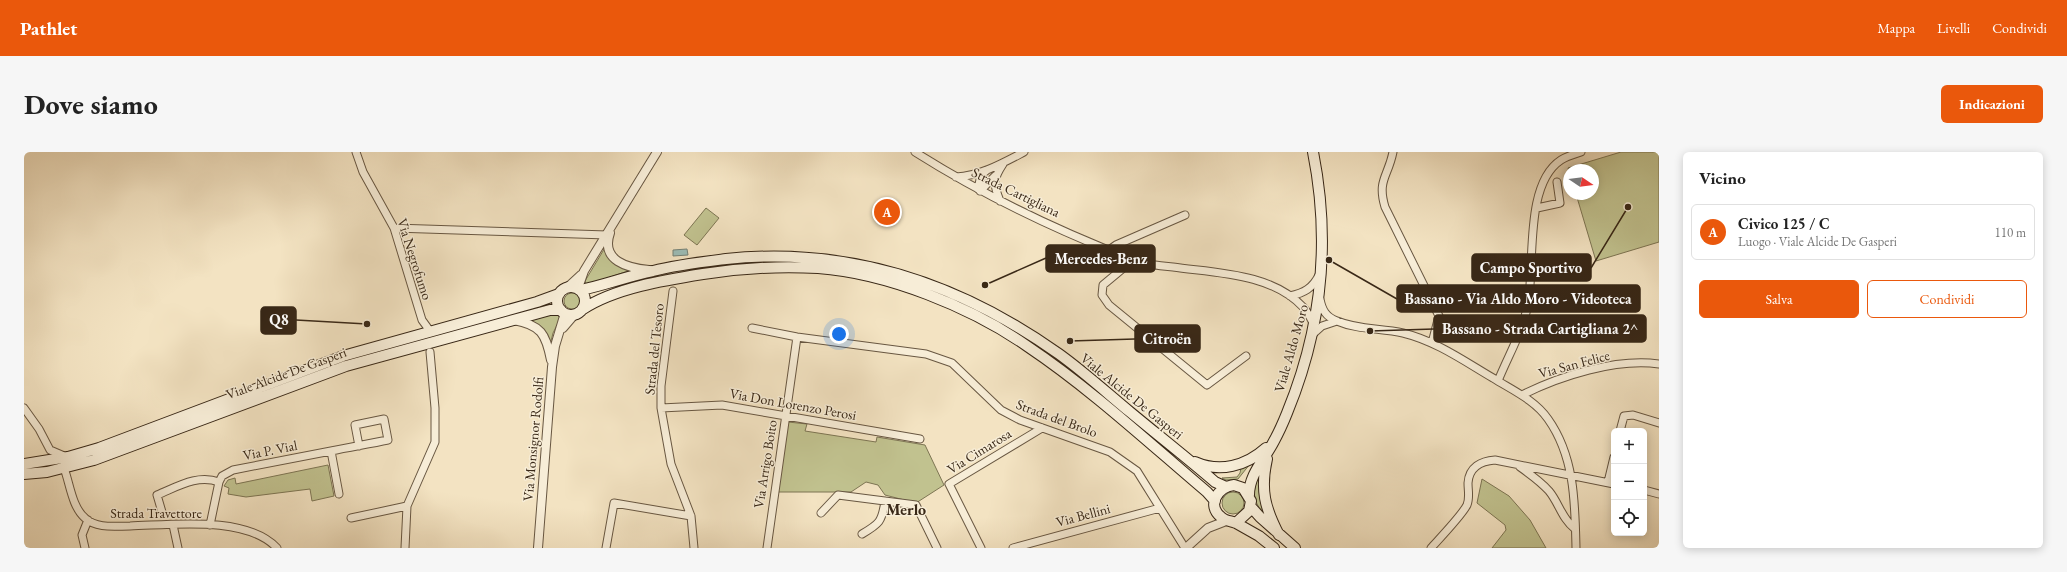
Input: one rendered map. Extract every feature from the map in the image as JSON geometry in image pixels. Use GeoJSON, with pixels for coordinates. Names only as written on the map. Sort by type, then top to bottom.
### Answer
{"type":"FeatureCollection","features":[{"type":"Feature","properties":{"kind":"main road","name":"Viale Aldo Moro"},"geometry":{"type":"LineString","coordinates":[[1249,495],[1250,480],[1275,440],[1296,387],[1313,330],[1319,298],[1322,215],[1319,183],[1313,152]]}},
{"type":"Feature","properties":{"kind":"main road","name":"Viale Alcide De Gasperi"},"geometry":{"type":"LineString","coordinates":[[24,464],[68,457],[109,444],[343,356],[537,302],[575,288],[654,270],[726,259],[765,257],[819,258],[871,266],[909,276],[971,301],[1009,321],[1061,355],[1215,482],[1243,488],[1249,495]]}},
{"type":"Feature","properties":{"kind":"main road","name":"Viale Alcide De Gasperi"},"geometry":{"type":"LineString","coordinates":[[24,474],[64,468],[107,456],[346,366],[511,320],[550,310],[571,311],[636,288],[675,279],[726,271],[762,268],[820,268],[868,277],[906,287],[966,311],[1027,345],[1132,428],[1206,492],[1215,504],[1217,513],[1259,536],[1274,548]]}},
{"type":"Feature","properties":{"kind":"main road"},"geometry":{"type":"LineString","coordinates":[[559,294],[558,302],[571,311],[585,301],[575,288]]}},
{"type":"Feature","properties":{"kind":"main road"},"geometry":{"type":"LineString","coordinates":[[1189,460],[1208,466],[1225,467],[1239,465],[1259,454],[1275,440]]}},
{"type":"Feature","properties":{"kind":"main road"},"geometry":{"type":"LineString","coordinates":[[1270,449],[1264,472],[1264,495],[1268,512],[1279,535]]}},
{"type":"Feature","properties":{"kind":"main road","name":"Viale Aldo Moro"},"geometry":{"type":"LineString","coordinates":[[1230,486],[1256,472]]}},
{"type":"Feature","properties":{"kind":"main road"},"geometry":{"type":"LineString","coordinates":[[1215,504],[1219,492],[1230,486]]}},
{"type":"Feature","properties":{"kind":"main road"},"geometry":{"type":"LineString","coordinates":[[1249,495],[1251,507],[1279,535],[1296,548]]}},
{"type":"Feature","properties":{"kind":"main road"},"geometry":{"type":"LineString","coordinates":[[1231,522],[1246,516],[1251,507]]}},
{"type":"Feature","properties":{"kind":"street","name":"Via Negrofumo"},"geometry":{"type":"LineString","coordinates":[[356,152],[363,172],[394,228],[422,320],[430,331]]}},
{"type":"Feature","properties":{"kind":"street"},"geometry":{"type":"LineString","coordinates":[[575,288],[657,152]]}},
{"type":"Feature","properties":{"kind":"street","name":"Strada Cartigliana"},"geometry":{"type":"LineString","coordinates":[[915,152],[1000,201],[1133,260],[1246,277],[1262,282],[1290,296],[1304,308],[1313,330]]}},
{"type":"Feature","properties":{"kind":"street"},"geometry":{"type":"LineString","coordinates":[[956,177],[969,176],[987,170],[1024,152]]}},
{"type":"Feature","properties":{"kind":"street"},"geometry":{"type":"LineString","coordinates":[[1393,152],[1391,163],[1382,184],[1381,195],[1384,207],[1439,316],[1432,343]]}},
{"type":"Feature","properties":{"kind":"street"},"geometry":{"type":"LineString","coordinates":[[1498,381],[1528,306],[1531,249],[1538,193],[1547,174],[1561,160],[1581,152]]}},
{"type":"Feature","properties":{"kind":"street"},"geometry":{"type":"LineString","coordinates":[[979,190],[995,176],[1003,163]]}},
{"type":"Feature","properties":{"kind":"street"},"geometry":{"type":"LineString","coordinates":[[979,190],[981,175],[987,170]]}},
{"type":"Feature","properties":{"kind":"street"},"geometry":{"type":"LineString","coordinates":[[995,176],[996,191],[1000,201]]}},
{"type":"Feature","properties":{"kind":"street"},"geometry":{"type":"LineString","coordinates":[[1537,208],[1560,203],[1557,182]]}},
{"type":"Feature","properties":{"kind":"street"},"geometry":{"type":"LineString","coordinates":[[1109,250],[1116,245],[1185,215]]}},
{"type":"Feature","properties":{"kind":"street"},"geometry":{"type":"LineString","coordinates":[[612,227],[609,237],[609,248],[612,255],[619,263],[633,269],[654,270]]}},
{"type":"Feature","properties":{"kind":"street"},"geometry":{"type":"LineString","coordinates":[[394,228],[607,235]]}},
{"type":"Feature","properties":{"kind":"street"},"geometry":{"type":"LineString","coordinates":[[1133,260],[1103,285],[1102,295],[1109,305],[1207,385],[1246,356]]}},
{"type":"Feature","properties":{"kind":"street"},"geometry":{"type":"LineString","coordinates":[[1290,296],[1300,294],[1311,287],[1321,271]]}},
{"type":"Feature","properties":{"kind":"street","name":"Strada del Tesoro"},"geometry":{"type":"LineString","coordinates":[[673,291],[661,386],[661,408],[671,464],[691,516],[694,548]]}},
{"type":"Feature","properties":{"kind":"street"},"geometry":{"type":"LineString","coordinates":[[1319,298],[1324,312],[1337,321],[1362,328],[1403,333],[1432,343],[1522,395],[1540,409],[1549,420],[1560,443],[1572,475],[1576,548]]}},
{"type":"Feature","properties":{"kind":"street","name":"Via Monsignor Rodolfi"},"geometry":{"type":"LineString","coordinates":[[538,548],[552,367],[559,334],[571,311]]}},
{"type":"Feature","properties":{"kind":"street"},"geometry":{"type":"LineString","coordinates":[[511,320],[529,323],[538,328],[548,348],[552,367]]}},
{"type":"Feature","properties":{"kind":"street"},"geometry":{"type":"LineString","coordinates":[[1313,330],[1337,321]]}},
{"type":"Feature","properties":{"kind":"street","name":"Strada del Brolo"},"geometry":{"type":"LineString","coordinates":[[752,328],[797,337],[932,356],[952,363],[1001,410],[1020,420],[1110,452],[1137,471],[1186,548]]}},
{"type":"Feature","properties":{"kind":"street","name":"Via Arrigo Boito"},"geometry":{"type":"LineString","coordinates":[[767,548],[797,337]]}},
{"type":"Feature","properties":{"kind":"street"},"geometry":{"type":"LineString","coordinates":[[406,548],[407,506],[435,442],[435,408],[430,352]]}},
{"type":"Feature","properties":{"kind":"street","name":"Via San Felice"},"geometry":{"type":"LineString","coordinates":[[1522,395],[1538,387],[1598,368],[1631,363],[1659,364]]}},
{"type":"Feature","properties":{"kind":"street","name":"Via Don Lorenzo Perosi"},"geometry":{"type":"LineString","coordinates":[[661,408],[722,405],[920,439]]}},
{"type":"Feature","properties":{"kind":"street"},"geometry":{"type":"LineString","coordinates":[[24,408],[42,434],[50,450],[68,457]]}},
{"type":"Feature","properties":{"kind":"street"},"geometry":{"type":"LineString","coordinates":[[1621,428],[1624,416],[1633,415],[1659,423]]}},
{"type":"Feature","properties":{"kind":"street","name":"Via P. Vial"},"geometry":{"type":"LineString","coordinates":[[219,482],[222,476],[233,470],[359,446],[388,440],[384,419],[355,425],[359,446]]}},
{"type":"Feature","properties":{"kind":"street","name":"Via Cimarosa"},"geometry":{"type":"LineString","coordinates":[[981,548],[949,484],[1042,428]]}},
{"type":"Feature","properties":{"kind":"street"},"geometry":{"type":"LineString","coordinates":[[331,451],[339,494]]}},
{"type":"Feature","properties":{"kind":"street"},"geometry":{"type":"LineString","coordinates":[[1431,548],[1467,505],[1469,495],[1468,482],[1475,466],[1484,460],[1495,460],[1518,466],[1611,483]]}},
{"type":"Feature","properties":{"kind":"street"},"geometry":{"type":"LineString","coordinates":[[1518,466],[1536,479],[1550,492],[1566,522],[1575,529]]}},
{"type":"Feature","properties":{"kind":"street"},"geometry":{"type":"LineString","coordinates":[[64,468],[77,507],[88,520],[82,535],[85,548]]}},
{"type":"Feature","properties":{"kind":"street"},"geometry":{"type":"LineString","coordinates":[[162,512],[157,495],[195,479],[210,479],[219,482],[210,525]]}},
{"type":"Feature","properties":{"kind":"street"},"geometry":{"type":"LineString","coordinates":[[1647,491],[1659,494]]}},
{"type":"Feature","properties":{"kind":"street"},"geometry":{"type":"LineString","coordinates":[[821,513],[838,495],[916,505],[937,548]]}},
{"type":"Feature","properties":{"kind":"street"},"geometry":{"type":"LineString","coordinates":[[862,534],[878,524],[883,516],[885,501]]}},
{"type":"Feature","properties":{"kind":"street"},"geometry":{"type":"LineString","coordinates":[[606,548],[614,503],[691,516]]}},
{"type":"Feature","properties":{"kind":"street"},"geometry":{"type":"LineString","coordinates":[[1208,528],[1215,504]]}},
{"type":"Feature","properties":{"kind":"street"},"geometry":{"type":"LineString","coordinates":[[351,518],[407,506]]}},
{"type":"Feature","properties":{"kind":"street","name":"Via Bellini"},"geometry":{"type":"LineString","coordinates":[[1013,548],[1160,508]]}},
{"type":"Feature","properties":{"kind":"street","name":"Strada Travettore"},"geometry":{"type":"LineString","coordinates":[[88,520],[103,526],[210,525],[233,527],[254,532],[267,539],[277,548]]}},
{"type":"Feature","properties":{"kind":"street"},"geometry":{"type":"LineString","coordinates":[[1186,548],[1208,528],[1231,522]]}},
{"type":"Feature","properties":{"kind":"street"},"geometry":{"type":"LineString","coordinates":[[173,525],[178,548]]}},
{"type":"Feature","properties":{"kind":"green space"},"geometry":{"type":"Polygon","coordinates":[[[1621,152],[1659,152],[1659,242],[1596,261],[1578,200],[1599,200],[1599,164],[1581,164],[1621,152]]]}},
{"type":"Feature","properties":{"kind":"green space"},"geometry":{"type":"Polygon","coordinates":[[[706,208],[719,218],[697,245],[684,235],[706,208]]]}},
{"type":"Feature","properties":{"kind":"green space"},"geometry":{"type":"Polygon","coordinates":[[[606,246],[616,264],[628,271],[586,285],[585,281],[606,246]]]}},
{"type":"Feature","properties":{"kind":"green space"},"geometry":{"type":"Polygon","coordinates":[[[569,293],[575,293],[580,298],[578,307],[575,309],[569,309],[564,304],[564,298],[569,293]]]}},
{"type":"Feature","properties":{"kind":"green space"},"geometry":{"type":"Polygon","coordinates":[[[560,312],[561,317],[553,333],[550,345],[543,329],[528,320],[560,312]]]}},
{"type":"Feature","properties":{"kind":"green space"},"geometry":{"type":"Polygon","coordinates":[[[788,422],[807,424],[805,431],[876,442],[877,437],[925,445],[944,485],[916,503],[885,495],[878,485],[866,482],[851,492],[777,492],[788,422]]]}},
{"type":"Feature","properties":{"kind":"green space"},"geometry":{"type":"Polygon","coordinates":[[[1250,464],[1238,479],[1226,480],[1222,478],[1237,477],[1241,468],[1250,464]]]}},
{"type":"Feature","properties":{"kind":"green space"},"geometry":{"type":"Polygon","coordinates":[[[328,465],[334,496],[312,501],[310,489],[246,497],[228,494],[229,488],[224,486],[228,480],[235,478],[236,484],[328,465]]]}},
{"type":"Feature","properties":{"kind":"green space"},"geometry":{"type":"Polygon","coordinates":[[[1261,472],[1266,515],[1255,500],[1254,495],[1256,484],[1261,472]]]}},
{"type":"Feature","properties":{"kind":"green space"},"geometry":{"type":"Polygon","coordinates":[[[1482,479],[1509,496],[1530,520],[1546,548],[1492,548],[1506,530],[1505,525],[1477,503],[1482,479]]]}},
{"type":"Feature","properties":{"kind":"green space"},"geometry":{"type":"Polygon","coordinates":[[[1233,492],[1241,495],[1244,503],[1241,511],[1233,514],[1225,511],[1222,503],[1225,495],[1233,492]]]}},
{"type":"Feature","properties":{"kind":"water"},"geometry":{"type":"Polygon","coordinates":[[[687,249],[688,255],[673,256],[673,250],[687,249]]]}},
{"type":"Feature","properties":{"kind":"place","name":"Campo Sportivo"},"geometry":{"type":"Point","coordinates":[1628,207]}},
{"type":"Feature","properties":{"kind":"place","name":"Civico 125 / C"},"geometry":{"type":"Point","coordinates":[887,212]}},
{"type":"Feature","properties":{"kind":"place","name":"Bassano - Via Aldo Moro - Videoteca"},"geometry":{"type":"Point","coordinates":[1329,260]}},
{"type":"Feature","properties":{"kind":"place","name":"Mercedes-Benz"},"geometry":{"type":"Point","coordinates":[985,285]}},
{"type":"Feature","properties":{"kind":"place","name":"Q8"},"geometry":{"type":"Point","coordinates":[367,324]}},
{"type":"Feature","properties":{"kind":"place","name":"Bassano - Strada Cartigliana 2^"},"geometry":{"type":"Point","coordinates":[1370,331]}},
{"type":"Feature","properties":{"kind":"place","name":"Citroën"},"geometry":{"type":"Point","coordinates":[1070,341]}},
{"type":"Feature","properties":{"kind":"district","name":"Merlo"},"geometry":{"type":"Point","coordinates":[906,509]}}]}
